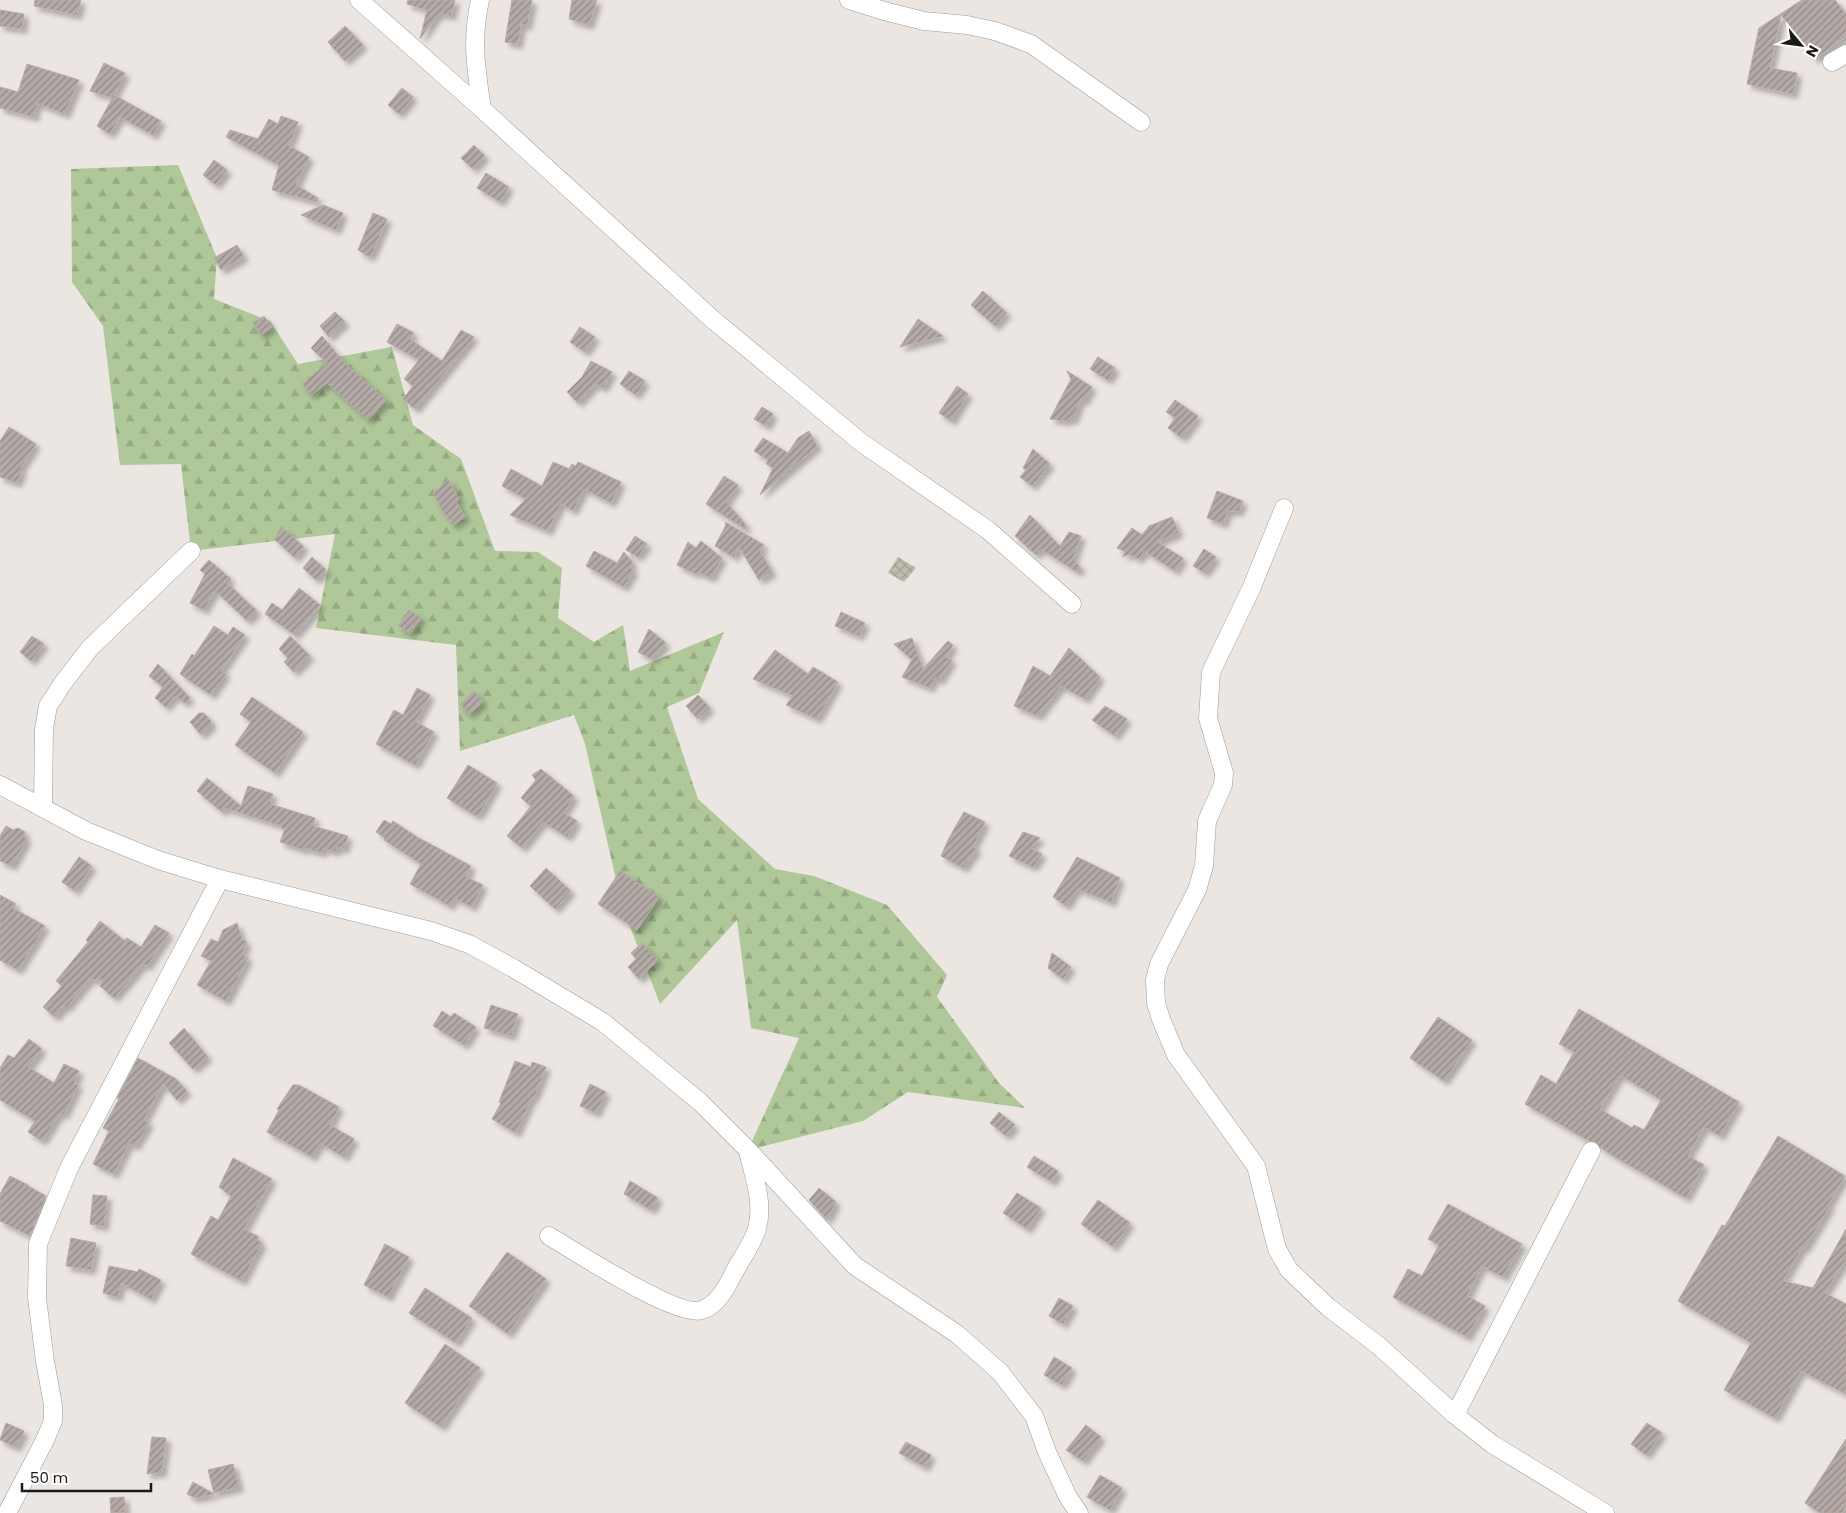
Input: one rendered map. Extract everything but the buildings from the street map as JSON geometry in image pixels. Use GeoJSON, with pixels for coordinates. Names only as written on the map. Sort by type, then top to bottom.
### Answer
{"type":"FeatureCollection","features":[{"type":"Feature","properties":{"kind":"street"},"geometry":{"type":"LineString","coordinates":[[359,0],[718,324],[862,444],[988,530],[1072,604]]}},
{"type":"Feature","properties":{"kind":"street"},"geometry":{"type":"LineString","coordinates":[[480,0],[475,25],[475,58],[482,109]]}},
{"type":"Feature","properties":{"kind":"street"},"geometry":{"type":"LineString","coordinates":[[849,0],[924,21],[967,25],[994,31],[1031,44],[1141,122]]}},
{"type":"Feature","properties":{"kind":"street"},"geometry":{"type":"LineString","coordinates":[[1284,508],[1251,589],[1211,672],[1208,718],[1224,773],[1223,786],[1207,821],[1204,866],[1197,890],[1159,964],[1155,980],[1156,1003],[1176,1055],[1256,1166],[1277,1249],[1289,1270],[1328,1307],[1379,1346],[1456,1415],[1492,1444],[1605,1513]]}},
{"type":"Feature","properties":{"kind":"street"},"geometry":{"type":"LineString","coordinates":[[43,806],[44,729],[48,706],[63,682],[90,648],[191,551]]}},
{"type":"Feature","properties":{"kind":"street"},"geometry":{"type":"LineString","coordinates":[[0,785],[43,806],[86,831],[158,860],[220,880],[430,931],[469,944],[604,1022],[700,1102],[748,1150],[855,1266],[957,1334],[1000,1372],[1034,1416],[1047,1452],[1068,1497],[1078,1513]]}},
{"type":"Feature","properties":{"kind":"street"},"geometry":{"type":"LineString","coordinates":[[7,1513],[53,1421],[54,1405],[45,1361],[37,1298],[38,1244],[69,1168],[220,880]]}},
{"type":"Feature","properties":{"kind":"street"},"geometry":{"type":"LineString","coordinates":[[550,1236],[652,1296],[685,1310],[700,1311],[712,1306],[722,1293],[756,1231],[760,1213],[759,1200],[748,1150]]}},
{"type":"Feature","properties":{"kind":"street"},"geometry":{"type":"LineString","coordinates":[[1456,1415],[1591,1151]]}},
{"type":"Feature","properties":{"kind":"shaded area"},"geometry":{"type":"Polygon","coordinates":[[[898,557],[916,568],[904,582],[888,573],[898,557]]]}},
{"type":"Feature","properties":{"kind":"green space"},"geometry":{"type":"Polygon","coordinates":[[[178,165],[217,258],[214,299],[270,321],[298,364],[392,347],[413,425],[461,459],[495,551],[538,552],[562,568],[558,618],[594,642],[623,625],[630,671],[724,632],[699,693],[667,707],[698,799],[775,869],[814,876],[887,905],[947,975],[937,997],[999,1083],[1025,1108],[908,1092],[863,1121],[748,1150],[799,1038],[751,1028],[737,920],[660,1004],[622,906],[585,744],[574,715],[460,751],[456,645],[316,628],[335,534],[191,551],[181,464],[120,465],[103,326],[72,282],[71,169],[178,165]]]}}]}
